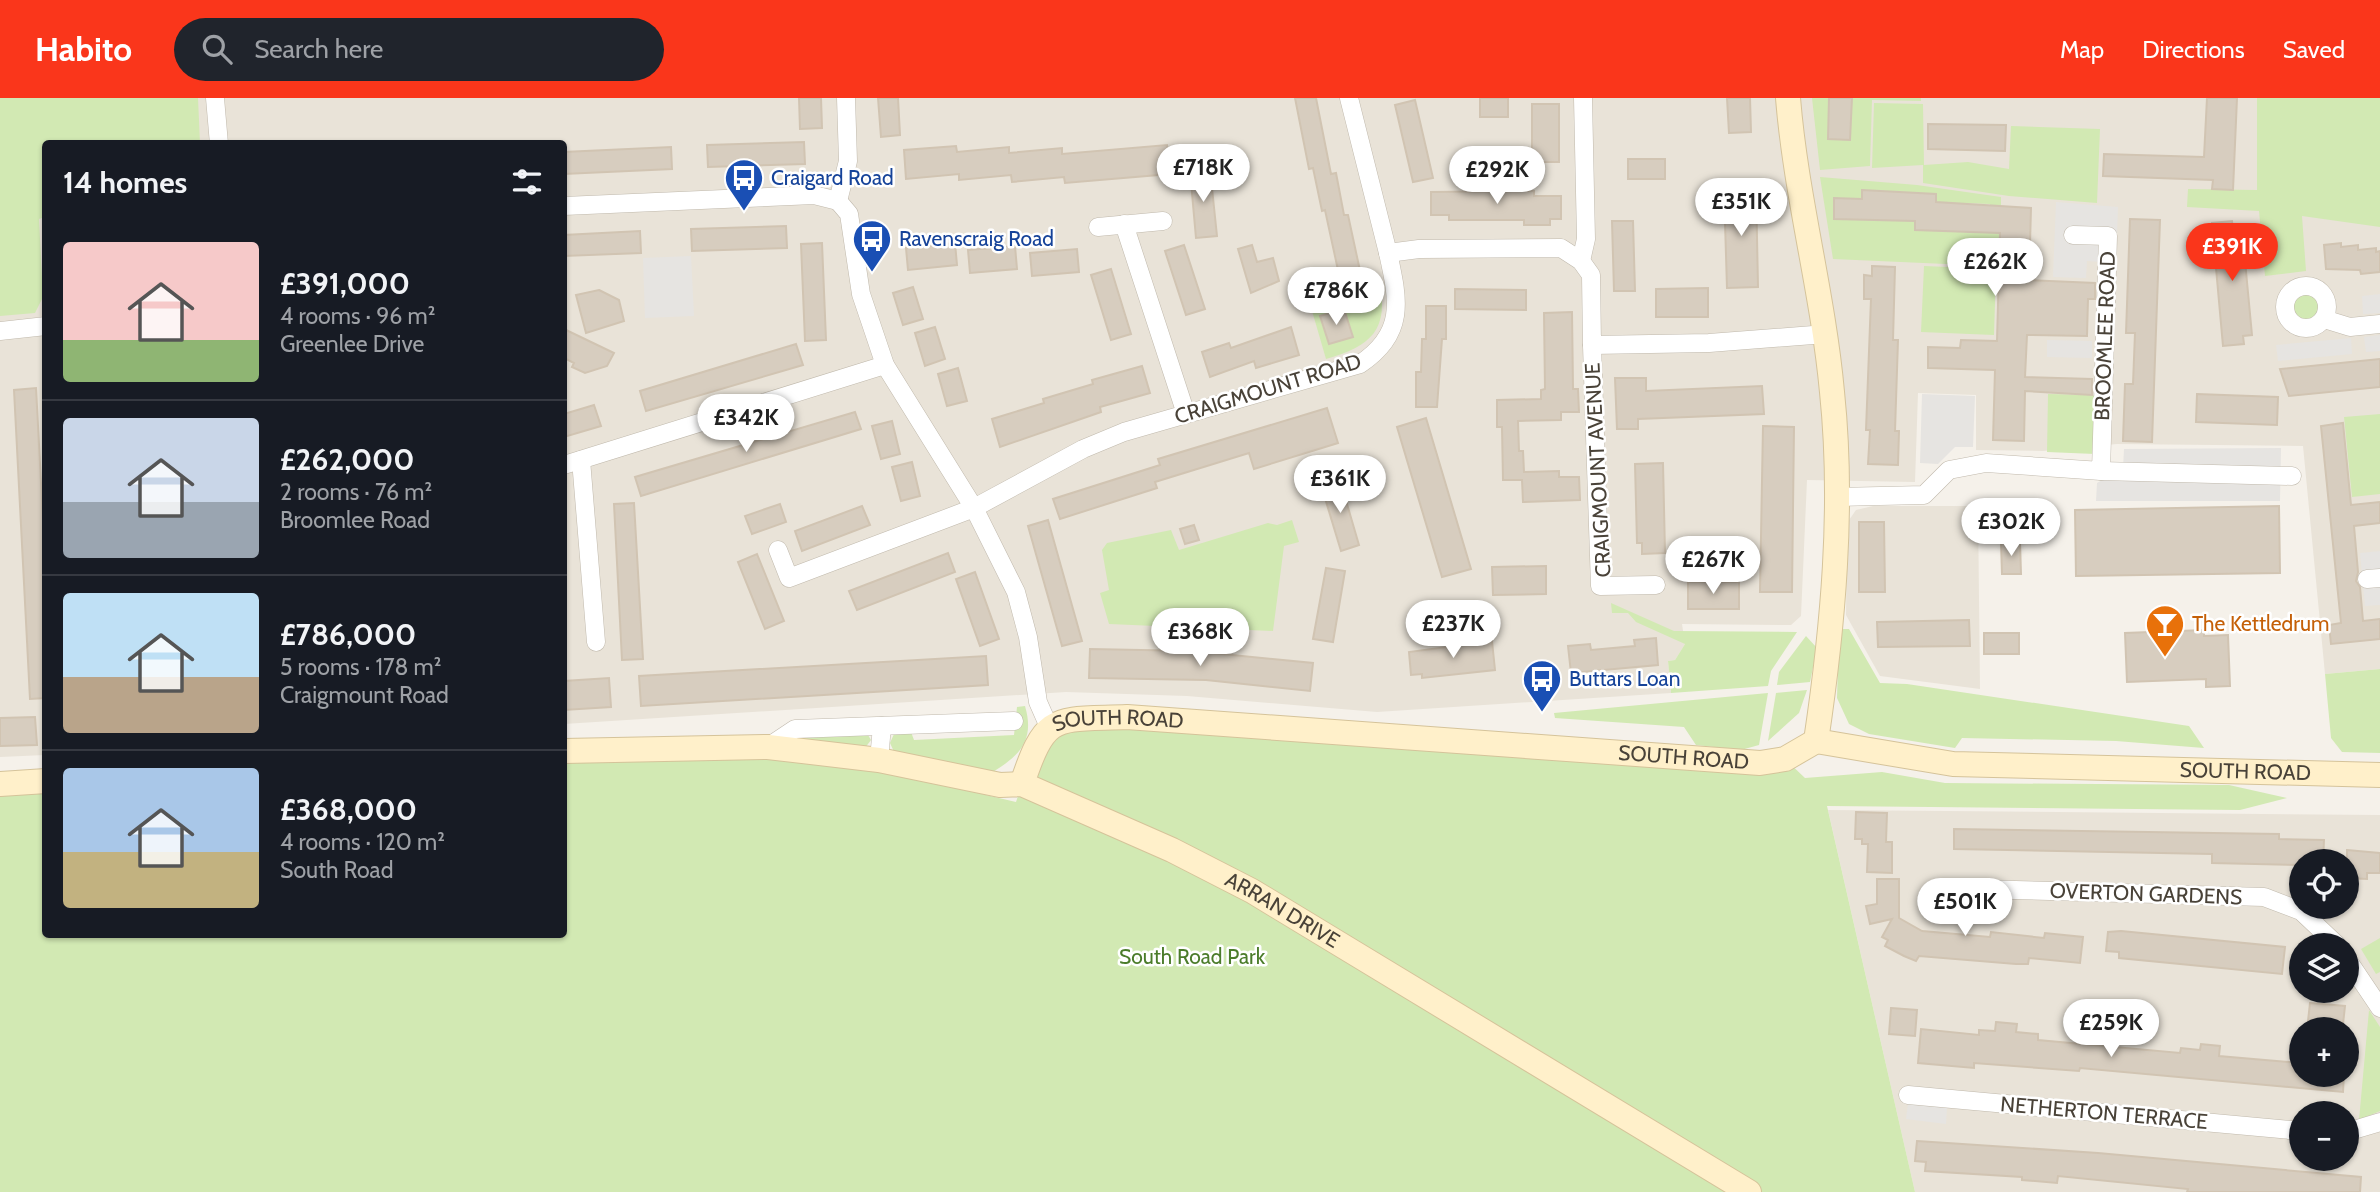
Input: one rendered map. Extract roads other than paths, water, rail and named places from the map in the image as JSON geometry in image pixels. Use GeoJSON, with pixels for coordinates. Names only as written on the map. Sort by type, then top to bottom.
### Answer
{"type":"FeatureCollection","features":[{"type":"Feature","properties":{"kind":"street"},"geometry":{"type":"LineString","coordinates":[[215,98],[219,140]]}},
{"type":"Feature","properties":{"kind":"street"},"geometry":{"type":"LineString","coordinates":[[838,201],[848,161],[846,98]]}},
{"type":"Feature","properties":{"kind":"street"},"geometry":{"type":"LineString","coordinates":[[1349,98],[1388,253],[1419,249],[1560,248],[1581,261],[1591,275],[1592,345],[1709,343],[1826,334]]}},
{"type":"Feature","properties":{"kind":"street"},"geometry":{"type":"LineString","coordinates":[[1581,261],[1586,239],[1583,98]]}},
{"type":"Feature","properties":{"kind":"street"},"geometry":{"type":"LineString","coordinates":[[1788,98],[1796,174],[1826,334],[1835,433],[1836,497],[1830,629],[1816,741]]}},
{"type":"Feature","properties":{"kind":"street"},"geometry":{"type":"LineString","coordinates":[[567,206],[814,195],[838,201],[849,214],[861,294],[886,365],[974,508],[1016,592],[1028,637],[1038,702],[1049,727]]}},
{"type":"Feature","properties":{"kind":"street"},"geometry":{"type":"LineString","coordinates":[[1098,228],[1163,220]]}},
{"type":"Feature","properties":{"kind":"street"},"geometry":{"type":"LineString","coordinates":[[1124,225],[1186,414]]}},
{"type":"Feature","properties":{"kind":"street","name":"BROOMLEE ROAD"},"geometry":{"type":"LineString","coordinates":[[2073,235],[2108,236],[2101,471]]}},
{"type":"Feature","properties":{"kind":"street","name":"CRAIGMOUNT ROAD"},"geometry":{"type":"LineString","coordinates":[[778,550],[789,578],[974,508],[1083,449],[1124,432],[1360,364],[1380,350],[1396,312],[1396,289],[1388,253]]}},
{"type":"Feature","properties":{"kind":"street"},"geometry":{"type":"LineString","coordinates":[[2323,319],[2350,327],[2380,324]]}},
{"type":"Feature","properties":{"kind":"street"},"geometry":{"type":"LineString","coordinates":[[0,331],[42,326]]}},
{"type":"Feature","properties":{"kind":"street","name":"CRAIGMOUNT AVENUE"},"geometry":{"type":"LineString","coordinates":[[1592,345],[1600,586],[1656,585]]}},
{"type":"Feature","properties":{"kind":"street"},"geometry":{"type":"LineString","coordinates":[[567,464],[886,365]]}},
{"type":"Feature","properties":{"kind":"street"},"geometry":{"type":"LineString","coordinates":[[581,460],[596,642]]}},
{"type":"Feature","properties":{"kind":"street"},"geometry":{"type":"LineString","coordinates":[[1836,497],[1924,495],[1950,470],[1986,463],[2101,471],[2292,476]]}},
{"type":"Feature","properties":{"kind":"street","name":"SOUTH ROAD"},"geometry":{"type":"LineString","coordinates":[[1022,784],[1035,744],[1049,727],[1069,719],[1127,717],[1760,763],[1784,759],[1816,741],[1953,764],[2380,775]]}},
{"type":"Feature","properties":{"kind":"street"},"geometry":{"type":"LineString","coordinates":[[567,751],[768,747],[795,729],[1014,722]]}},
{"type":"Feature","properties":{"kind":"street"},"geometry":{"type":"LineString","coordinates":[[879,760],[882,726]]}},
{"type":"Feature","properties":{"kind":"street","name":"ARRAN DRIVE"},"geometry":{"type":"LineString","coordinates":[[768,747],[879,760],[1000,785],[1022,784],[1172,850],[1252,891],[1749,1192]]}},
{"type":"Feature","properties":{"kind":"street"},"geometry":{"type":"LineString","coordinates":[[0,784],[42,781]]}},
{"type":"Feature","properties":{"kind":"street","name":"OVERTON GARDENS"},"geometry":{"type":"LineString","coordinates":[[1940,888],[2263,897],[2301,911],[2324,933]]}},
{"type":"Feature","properties":{"kind":"street"},"geometry":{"type":"LineString","coordinates":[[2359,974],[2377,997]]}},
{"type":"Feature","properties":{"kind":"street","name":"NETHERTON TERRACE"},"geometry":{"type":"LineString","coordinates":[[1908,1094],[2289,1130]]}},
{"type":"Feature","properties":{"kind":"street"},"geometry":{"type":"LineString","coordinates":[[2359,1128],[2380,1122]]}},
{"type":"Feature","properties":{"kind":"place","name":"Craigard Road"},"geometry":{"type":"Point","coordinates":[744,212]}},
{"type":"Feature","properties":{"kind":"place","name":"Ravenscraig Road"},"geometry":{"type":"Point","coordinates":[872,273]}},
{"type":"Feature","properties":{"kind":"place","name":"The Kettledrum"},"geometry":{"type":"Point","coordinates":[2165,658]}},
{"type":"Feature","properties":{"kind":"place","name":"Buttars Loan"},"geometry":{"type":"Point","coordinates":[1542,713]}},
{"type":"Feature","properties":{"kind":"park label","name":"South Road Park"},"geometry":{"type":"Point","coordinates":[1192,957]}}]}
